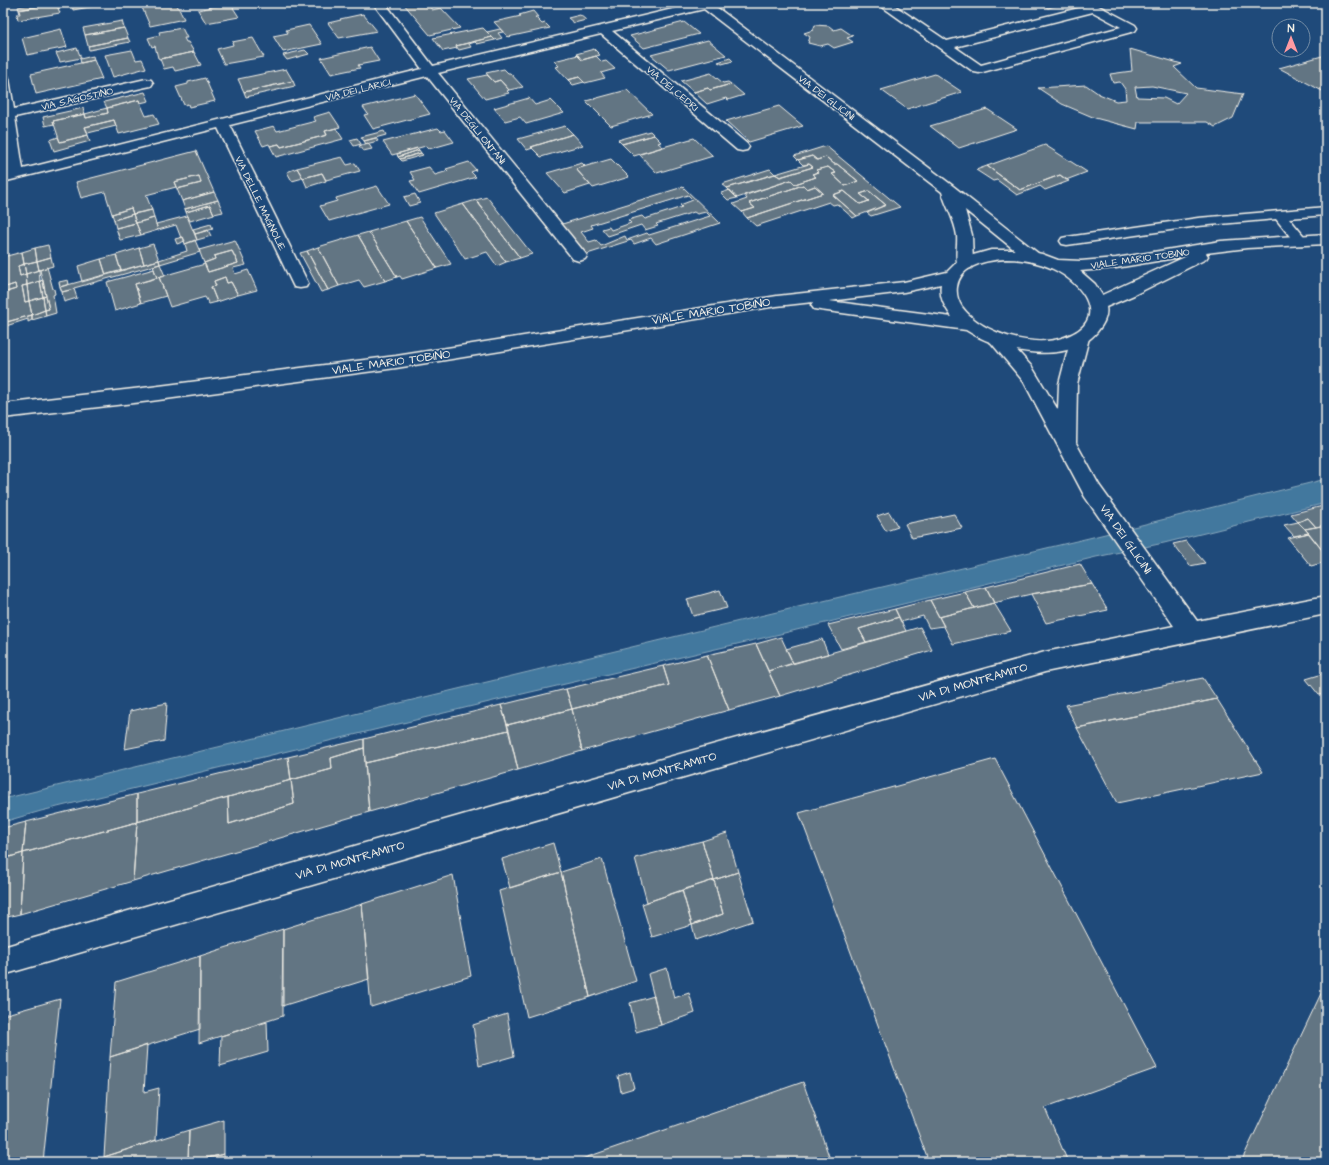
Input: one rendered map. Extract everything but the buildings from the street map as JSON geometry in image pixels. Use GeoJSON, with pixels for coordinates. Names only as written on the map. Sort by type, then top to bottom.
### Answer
{"type":"FeatureCollection","features":[{"type":"Feature","properties":{"kind":"street","name":"VIA DEGLI ONTANI"},"geometry":{"type":"LineString","coordinates":[[378,3],[430,71],[579,256]]}},
{"type":"Feature","properties":{"kind":"street"},"geometry":{"type":"LineString","coordinates":[[883,3],[979,68],[1131,28],[1095,8],[947,46]]}},
{"type":"Feature","properties":{"kind":"street","name":"VIA DEI LARICI"},"geometry":{"type":"LineString","coordinates":[[9,176],[430,71],[709,4]]}},
{"type":"Feature","properties":{"kind":"street","name":"VIA DEI GLICINI"},"geometry":{"type":"LineString","coordinates":[[709,4],[1033,257]]}},
{"type":"Feature","properties":{"kind":"street","name":"VIA DEI CEDRI"},"geometry":{"type":"LineString","coordinates":[[604,30],[742,147]]}},
{"type":"Feature","properties":{"kind":"street"},"geometry":{"type":"LineString","coordinates":[[3,79],[8,114],[9,176]]}},
{"type":"Feature","properties":{"kind":"street","name":"VIA S.AGOSTINO"},"geometry":{"type":"LineString","coordinates":[[8,114],[146,83]]}},
{"type":"Feature","properties":{"kind":"street","name":"VIA DELLE MAGNOLIE"},"geometry":{"type":"LineString","coordinates":[[222,124],[300,283]]}},
{"type":"Feature","properties":{"kind":"street","name":"VIA DEI GLICINI"},"geometry":{"type":"LineString","coordinates":[[948,190],[959,214],[964,231],[966,246],[964,264]]}},
{"type":"Feature","properties":{"kind":"street","name":"VIALE MARIO TOBINO"},"geometry":{"type":"LineString","coordinates":[[1058,266],[1106,264],[1221,246],[1326,240]]}},
{"type":"Feature","properties":{"kind":"street","name":"VIALE MARIO TOBINO"},"geometry":{"type":"LineString","coordinates":[[1097,304],[1128,291],[1221,246]]}},
{"type":"Feature","properties":{"kind":"street"},"geometry":{"type":"LineString","coordinates":[[1014,254],[1033,257],[1058,266],[1081,281],[1092,292],[1097,304],[1098,317],[1092,329],[1080,338],[1063,344],[1042,347],[1019,345],[997,339],[971,325],[955,308],[949,297],[949,286],[952,276],[964,264],[978,258],[995,255],[1014,254]]}},
{"type":"Feature","properties":{"kind":"street","name":"VIALE MARIO TOBINO"},"geometry":{"type":"LineString","coordinates":[[3,411],[159,393],[396,362],[777,301],[904,287],[952,276]]}},
{"type":"Feature","properties":{"kind":"street","name":"VIALE MARIO TOBINO"},"geometry":{"type":"LineString","coordinates":[[777,301],[971,325]]}},
{"type":"Feature","properties":{"kind":"street","name":"VIA DEI GLICINI"},"geometry":{"type":"LineString","coordinates":[[1067,443],[1068,384],[1080,338]]}},
{"type":"Feature","properties":{"kind":"street","name":"VIA DEI GLICINI"},"geometry":{"type":"LineString","coordinates":[[997,339],[1033,383],[1092,491],[1191,631]]}},
{"type":"Feature","properties":{"kind":"street","name":"VIA DI MONTRAMITO"},"geometry":{"type":"LineString","coordinates":[[3,961],[1045,662],[1191,631],[1326,605]]}},
{"type":"Feature","properties":{"kind":"lane"},"geometry":{"type":"LineString","coordinates":[[1067,241],[1198,222],[1280,216],[1326,210]]}},
{"type":"Feature","properties":{"kind":"lane"},"geometry":{"type":"LineString","coordinates":[[1280,216],[1301,241]]}},
{"type":"Feature","properties":{"kind":"water"},"geometry":{"type":"Polygon","coordinates":[[[1326,479],[1326,503],[1164,543],[1096,557],[780,634],[518,695],[41,811],[3,822],[3,799],[1089,538],[1326,479]]]}}]}
